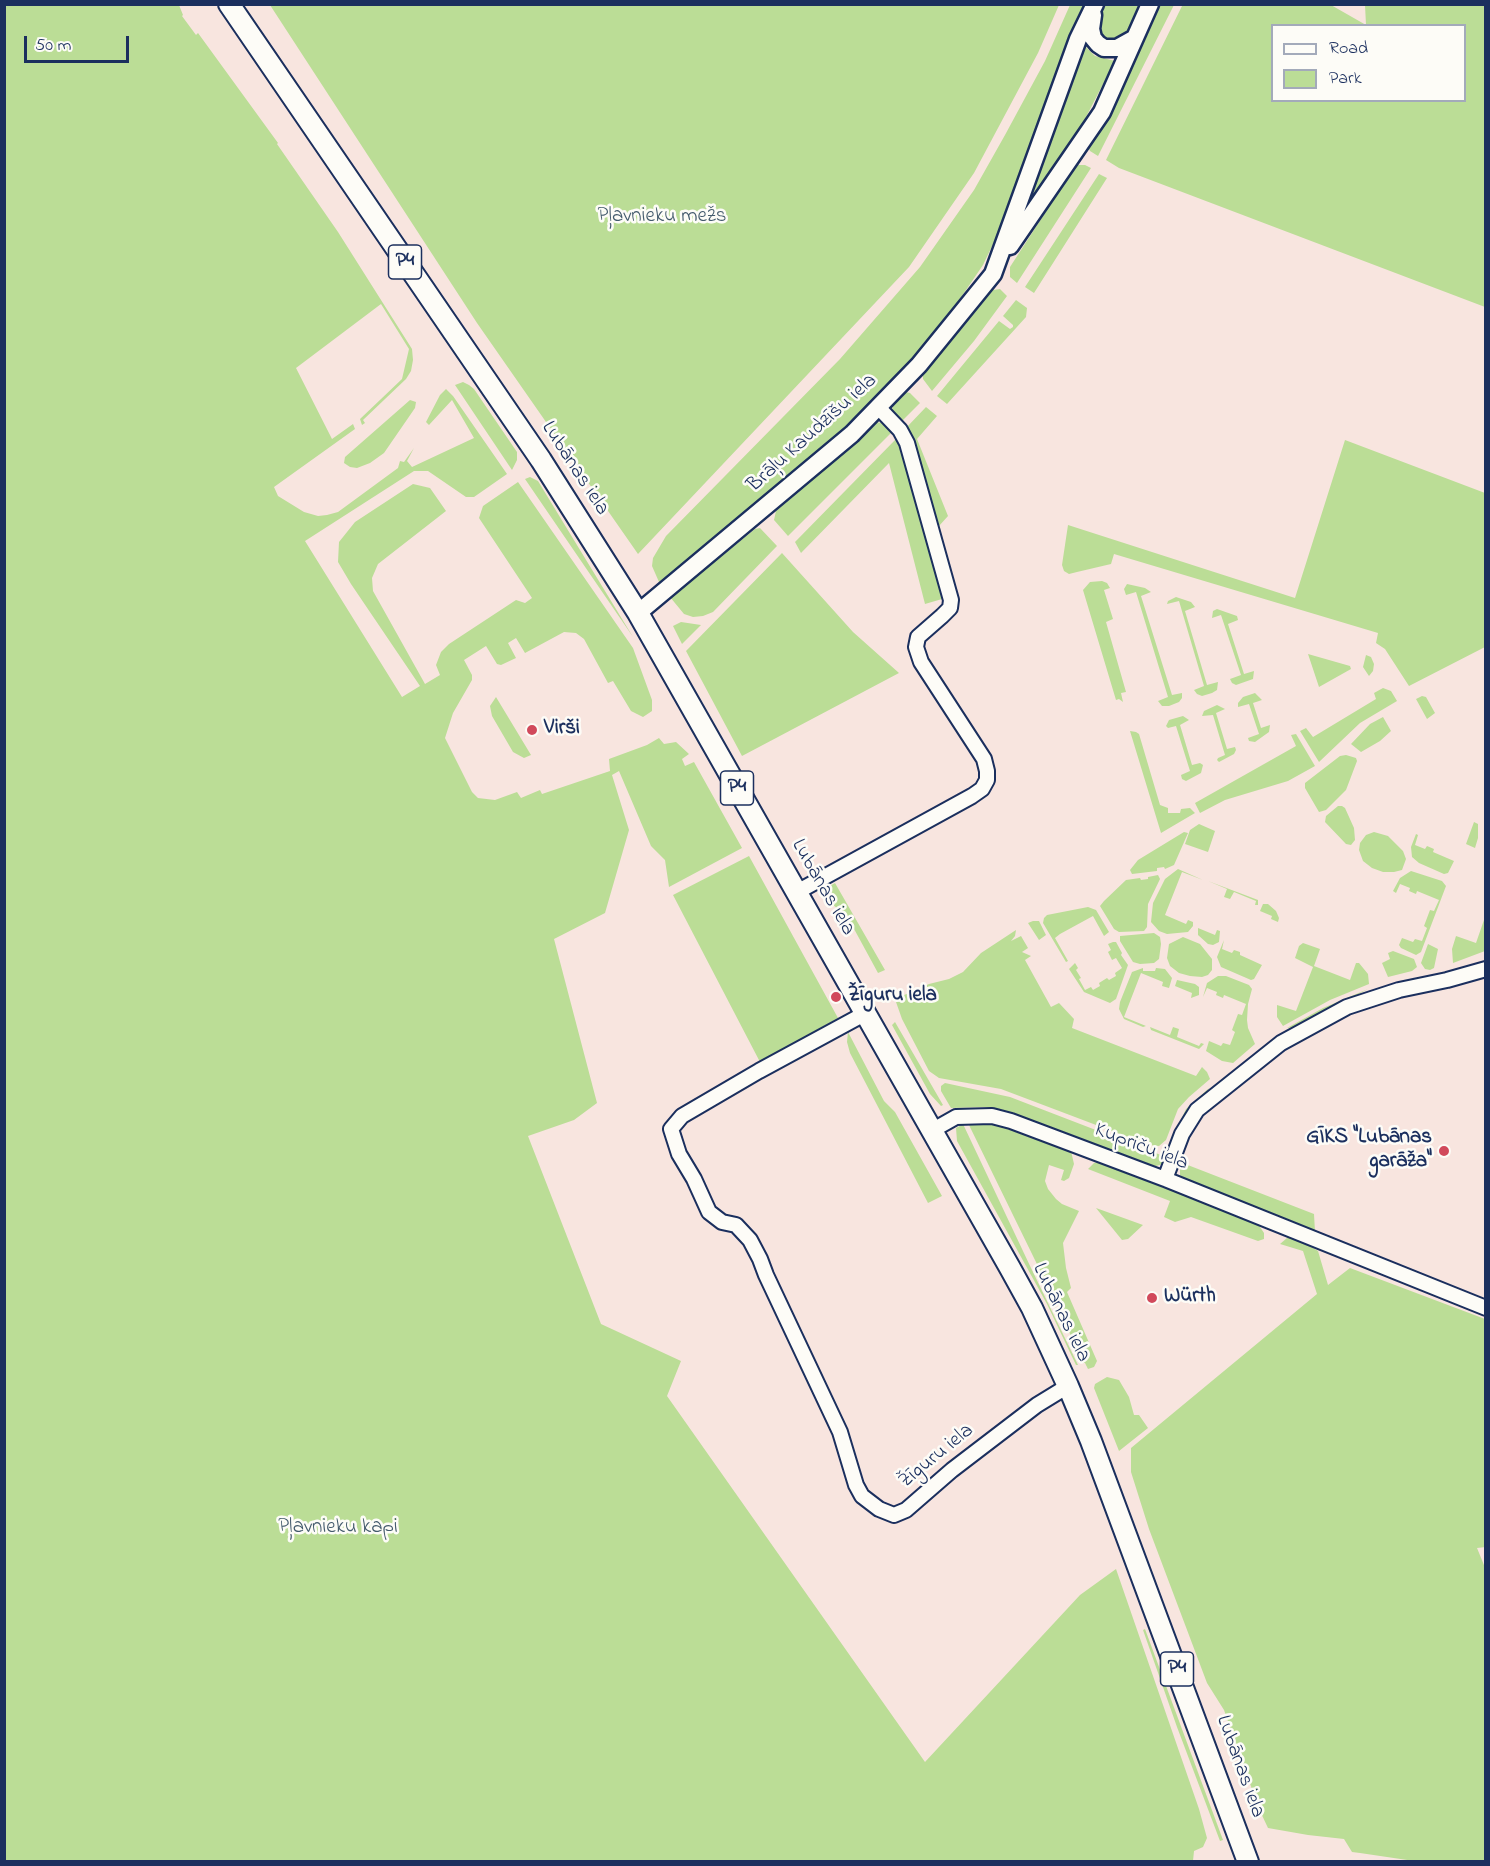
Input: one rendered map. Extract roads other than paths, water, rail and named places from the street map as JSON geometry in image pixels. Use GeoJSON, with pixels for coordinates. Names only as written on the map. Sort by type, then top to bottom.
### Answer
{"type":"FeatureCollection","features":[{"type":"Feature","properties":{"kind":"main road","name":"Lubānas iela"},"geometry":{"type":"LineString","coordinates":[[229,4],[541,460],[638,613],[1032,1308],[1068,1386],[1164,1634],[1248,1862]]}},
{"type":"Feature","properties":{"kind":"street","name":"Brāļu Kaudzīšu iela"},"geometry":{"type":"LineString","coordinates":[[996,267],[1102,112],[1150,4]]}},
{"type":"Feature","properties":{"kind":"street","name":"Brāļu Kaudzīšu iela"},"geometry":{"type":"LineString","coordinates":[[638,613],[852,434],[919,365],[993,274],[1078,39],[1095,5]]}},
{"type":"Feature","properties":{"kind":"street"},"geometry":{"type":"LineString","coordinates":[[1095,5],[1091,29],[1093,38],[1098,44],[1104,48],[1118,48],[1135,38]]}},
{"type":"Feature","properties":{"kind":"street"},"geometry":{"type":"LineString","coordinates":[[797,892],[972,796],[982,789],[987,780],[984,759],[921,662],[916,647],[918,637],[950,608],[951,600],[910,451],[904,436],[879,408]]}},
{"type":"Feature","properties":{"kind":"street"},"geometry":{"type":"LineString","coordinates":[[1165,1179],[1182,1134],[1197,1110],[1281,1043],[1347,1007],[1400,990],[1485,969]]}},
{"type":"Feature","properties":{"kind":"street","name":"Žīguru iela"},"geometry":{"type":"LineString","coordinates":[[866,1013],[682,1116],[671,1129],[678,1154],[694,1179],[709,1212],[722,1222],[736,1225],[750,1239],[840,1432],[862,1496],[879,1509],[894,1515],[906,1510],[952,1470],[1037,1405],[1068,1386]]}},
{"type":"Feature","properties":{"kind":"street","name":"Kupriču iela"},"geometry":{"type":"LineString","coordinates":[[933,1130],[956,1117],[992,1116],[1011,1121],[1165,1179],[1485,1308]]}},
{"type":"Feature","properties":{"kind":"place","name":"Virši"},"geometry":{"type":"Point","coordinates":[532,730]}},
{"type":"Feature","properties":{"kind":"place","name":"Žīguru iela"},"geometry":{"type":"Point","coordinates":[836,997]}},
{"type":"Feature","properties":{"kind":"place","name":"GĪKS \"Lubānas garāža\""},"geometry":{"type":"Point","coordinates":[1444,1151]}},
{"type":"Feature","properties":{"kind":"place","name":"Würth"},"geometry":{"type":"Point","coordinates":[1152,1298]}},
{"type":"Feature","properties":{"kind":"park label","name":"Pļavnieku mežs"},"geometry":{"type":"Point","coordinates":[662,218]}},
{"type":"Feature","properties":{"kind":"park label","name":"Pļavnieku kapi"},"geometry":{"type":"Point","coordinates":[338,1529]}}]}
